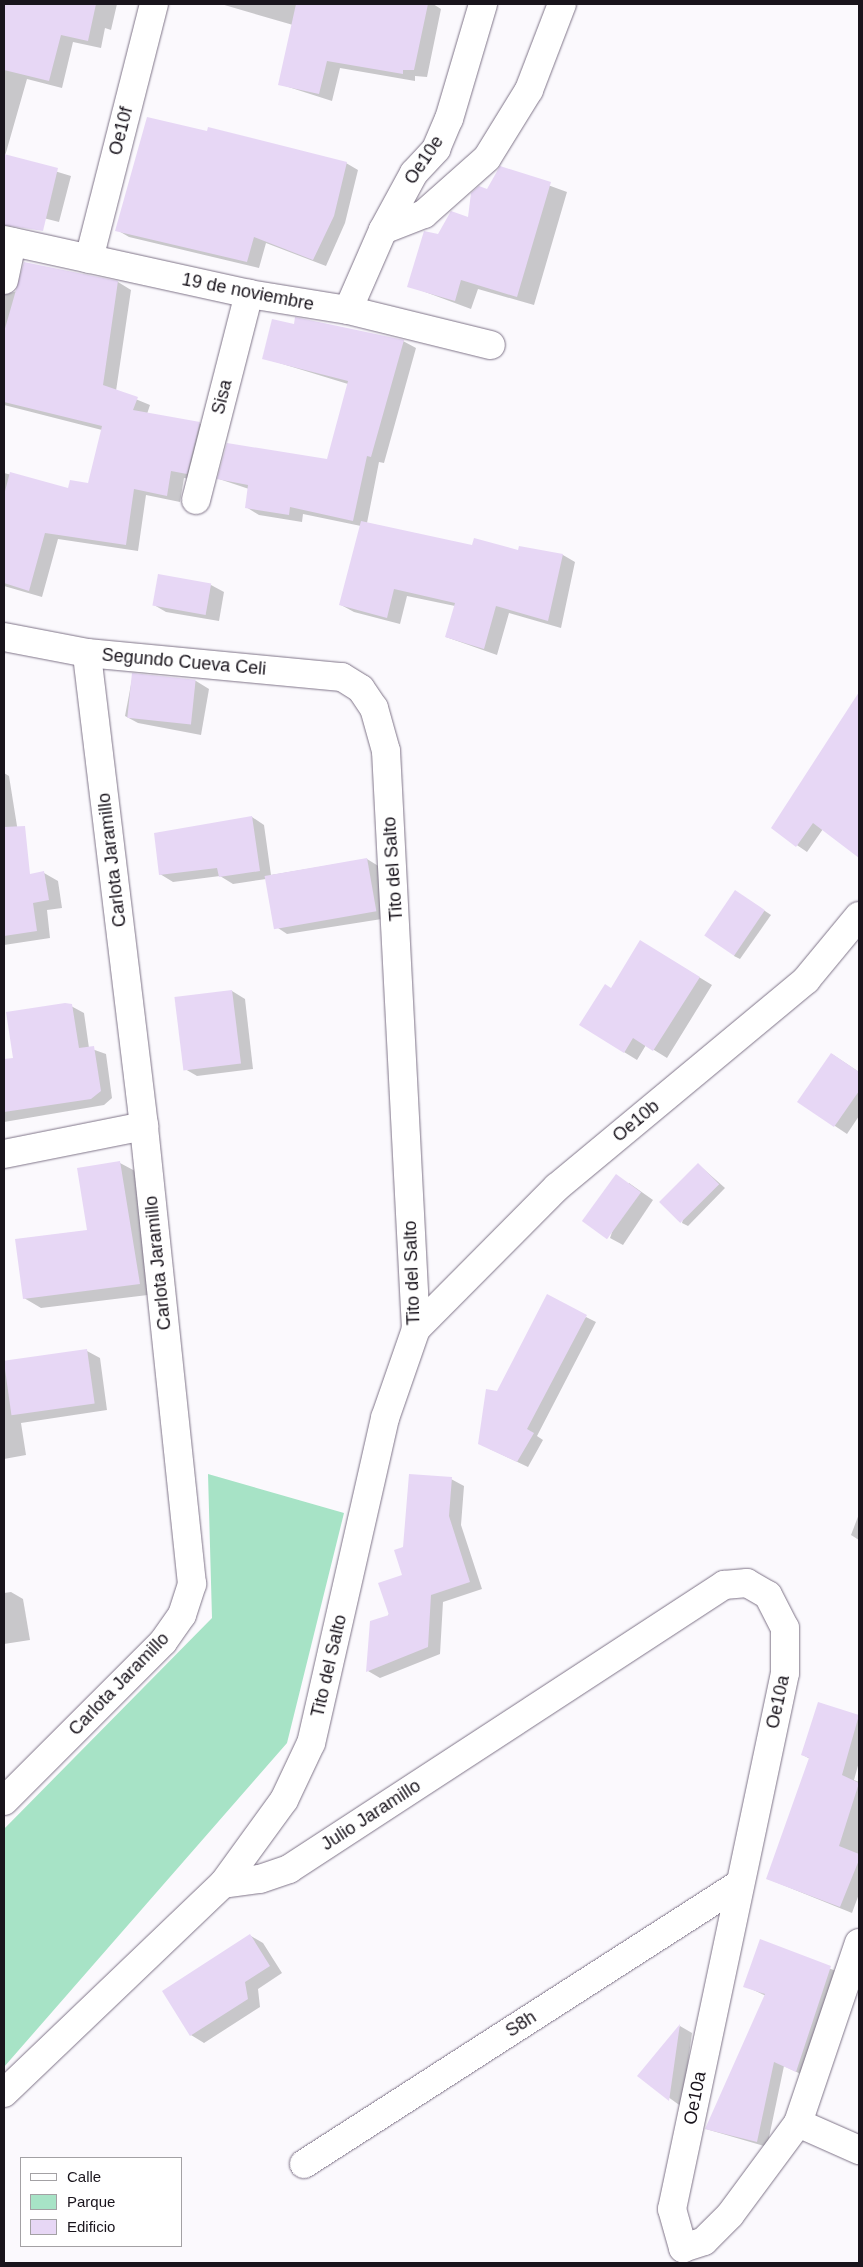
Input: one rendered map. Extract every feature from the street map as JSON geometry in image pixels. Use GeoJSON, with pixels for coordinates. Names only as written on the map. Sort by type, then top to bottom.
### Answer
{"type":"FeatureCollection","features":[{"type":"Feature","properties":{"kind":"street","name":"Oe10f"},"geometry":{"type":"LineString","coordinates":[[89,259],[154,4]]}},
{"type":"Feature","properties":{"kind":"street","name":"Oe10e"},"geometry":{"type":"LineString","coordinates":[[348,310],[383,230],[414,173],[436,149],[450,120],[483,4]]}},
{"type":"Feature","properties":{"kind":"street"},"geometry":{"type":"LineString","coordinates":[[383,230],[424,214],[487,158],[529,90],[562,4]]}},
{"type":"Feature","properties":{"kind":"street","name":"19 de noviembre"},"geometry":{"type":"LineString","coordinates":[[8,241],[249,294],[348,310],[491,346]]}},
{"type":"Feature","properties":{"kind":"street"},"geometry":{"type":"LineString","coordinates":[[4,280],[8,241]]}},
{"type":"Feature","properties":{"kind":"street","name":"Sisa"},"geometry":{"type":"LineString","coordinates":[[196,500],[249,294]]}},
{"type":"Feature","properties":{"kind":"street","name":"Segundo Cueva Celi"},"geometry":{"type":"LineString","coordinates":[[4,637],[87,653],[342,677],[361,689]]}},
{"type":"Feature","properties":{"kind":"street","name":"Carlota Jaramillo"},"geometry":{"type":"LineString","coordinates":[[4,1800],[163,1642],[182,1615],[192,1584],[144,1126],[87,653]]}},
{"type":"Feature","properties":{"kind":"street","name":"Tito del Salto"},"geometry":{"type":"LineString","coordinates":[[223,1884],[284,1800],[311,1743],[385,1418],[416,1329],[386,751],[374,708],[361,689]]}},
{"type":"Feature","properties":{"kind":"street","name":"Oe10b"},"geometry":{"type":"LineString","coordinates":[[416,1329],[556,1187],[806,980],[859,916]]}},
{"type":"Feature","properties":{"kind":"street"},"geometry":{"type":"LineString","coordinates":[[4,1154],[144,1126]]}},
{"type":"Feature","properties":{"kind":"street","name":"Julio Jaramillo"},"geometry":{"type":"LineString","coordinates":[[223,1884],[260,1879],[289,1869],[724,1585],[748,1583],[768,1595]]}},
{"type":"Feature","properties":{"kind":"street","name":"Oe10a"},"geometry":{"type":"LineString","coordinates":[[768,1595],[786,1628],[785,1672],[738,1885],[672,2209],[678,2256],[704,2241],[730,2215],[798,2123],[859,1943]]}},
{"type":"Feature","properties":{"kind":"street"},"geometry":{"type":"LineString","coordinates":[[4,2093],[223,1884]]}},
{"type":"Feature","properties":{"kind":"street","name":"S8h"},"geometry":{"type":"LineString","coordinates":[[304,2164],[738,1885]]}},
{"type":"Feature","properties":{"kind":"street"},"geometry":{"type":"LineString","coordinates":[[798,2123],[859,2150]]}},
{"type":"Feature","properties":{"kind":"green space"},"geometry":{"type":"Polygon","coordinates":[[[208,1474],[344,1513],[287,1743],[4,2067],[4,1829],[212,1618],[208,1474]]]}},
{"type":"Feature","properties":{"kind":"building"},"geometry":{"type":"Polygon","coordinates":[[[4,4],[96,4],[88,41],[61,35],[49,81],[4,70],[4,4]]]}},
{"type":"Feature","properties":{"kind":"building"},"geometry":{"type":"Polygon","coordinates":[[[296,4],[428,4],[414,70],[403,70],[403,74],[327,61],[319,94],[278,85],[296,4]]]}},
{"type":"Feature","properties":{"kind":"building"},"geometry":{"type":"Polygon","coordinates":[[[147,117],[207,131],[208,127],[347,162],[334,216],[313,260],[254,237],[247,262],[115,231],[147,117]]]}},
{"type":"Feature","properties":{"kind":"building"},"geometry":{"type":"Polygon","coordinates":[[[4,154],[58,168],[43,231],[4,225],[4,154]]]}},
{"type":"Feature","properties":{"kind":"building"},"geometry":{"type":"Polygon","coordinates":[[[500,166],[551,182],[517,297],[461,280],[455,301],[407,287],[424,231],[438,234],[451,211],[468,217],[471,193],[479,186],[487,189],[500,166]]]}},
{"type":"Feature","properties":{"kind":"building"},"geometry":{"type":"Polygon","coordinates":[[[24,262],[118,281],[103,385],[138,397],[133,410],[200,422],[187,474],[171,471],[167,496],[134,489],[126,545],[45,533],[29,591],[4,583],[4,495],[10,472],[68,488],[70,480],[88,483],[102,426],[4,402],[4,332],[24,262]]]}},
{"type":"Feature","properties":{"kind":"building"},"geometry":{"type":"Polygon","coordinates":[[[295,317],[404,340],[371,457],[367,456],[353,521],[290,507],[289,515],[245,508],[248,485],[217,479],[227,443],[327,459],[348,381],[262,359],[272,319],[294,324],[295,317]]]}},
{"type":"Feature","properties":{"kind":"building"},"geometry":{"type":"Polygon","coordinates":[[[361,521],[472,545],[474,538],[518,550],[519,546],[563,554],[548,621],[496,606],[484,649],[445,637],[455,603],[394,589],[387,618],[339,605],[361,521]]]}},
{"type":"Feature","properties":{"kind":"building"},"geometry":{"type":"Polygon","coordinates":[[[158,574],[211,583],[206,615],[152,606],[158,574]]]}},
{"type":"Feature","properties":{"kind":"building"},"geometry":{"type":"Polygon","coordinates":[[[132,673],[196,680],[191,724],[127,718],[132,673]]]}},
{"type":"Feature","properties":{"kind":"building"},"geometry":{"type":"Polygon","coordinates":[[[859,692],[859,858],[813,823],[796,847],[771,828],[859,692]]]}},
{"type":"Feature","properties":{"kind":"building"},"geometry":{"type":"Polygon","coordinates":[[[252,816],[260,871],[219,877],[217,868],[159,875],[154,833],[252,816]]]}},
{"type":"Feature","properties":{"kind":"building"},"geometry":{"type":"Polygon","coordinates":[[[25,826],[30,874],[44,871],[49,900],[33,903],[37,931],[4,936],[4,827],[25,826]]]}},
{"type":"Feature","properties":{"kind":"building"},"geometry":{"type":"Polygon","coordinates":[[[367,858],[376,911],[274,929],[265,876],[367,858]]]}},
{"type":"Feature","properties":{"kind":"building"},"geometry":{"type":"Polygon","coordinates":[[[735,890],[765,910],[734,956],[704,936],[735,890]]]}},
{"type":"Feature","properties":{"kind":"building"},"geometry":{"type":"Polygon","coordinates":[[[640,940],[700,977],[653,1051],[633,1038],[624,1053],[579,1025],[605,984],[611,988],[640,940]]]}},
{"type":"Feature","properties":{"kind":"building"},"geometry":{"type":"Polygon","coordinates":[[[232,990],[241,1063],[183,1071],[174,997],[232,990]]]}},
{"type":"Feature","properties":{"kind":"building"},"geometry":{"type":"Polygon","coordinates":[[[65,1003],[72,1004],[79,1048],[94,1046],[101,1091],[91,1099],[4,1112],[4,1059],[13,1058],[6,1012],[65,1003]]]}},
{"type":"Feature","properties":{"kind":"building"},"geometry":{"type":"Polygon","coordinates":[[[831,1053],[859,1072],[859,1091],[834,1127],[797,1102],[831,1053]]]}},
{"type":"Feature","properties":{"kind":"building"},"geometry":{"type":"Polygon","coordinates":[[[120,1161],[140,1284],[23,1299],[15,1239],[87,1230],[77,1168],[120,1161]]]}},
{"type":"Feature","properties":{"kind":"building"},"geometry":{"type":"Polygon","coordinates":[[[698,1163],[719,1184],[680,1223],[659,1202],[698,1163]]]}},
{"type":"Feature","properties":{"kind":"building"},"geometry":{"type":"Polygon","coordinates":[[[616,1174],[641,1192],[607,1239],[582,1221],[616,1174]]]}},
{"type":"Feature","properties":{"kind":"building"},"geometry":{"type":"Polygon","coordinates":[[[547,1294],[587,1315],[527,1429],[534,1433],[517,1462],[478,1444],[486,1389],[497,1391],[547,1294]]]}},
{"type":"Feature","properties":{"kind":"building"},"geometry":{"type":"Polygon","coordinates":[[[87,1349],[95,1403],[11,1415],[4,1361],[87,1349]]]}},
{"type":"Feature","properties":{"kind":"building"},"geometry":{"type":"Polygon","coordinates":[[[409,1474],[452,1477],[449,1516],[470,1582],[431,1595],[428,1647],[366,1672],[370,1621],[389,1615],[378,1583],[402,1575],[394,1550],[403,1547],[409,1474]]]}},
{"type":"Feature","properties":{"kind":"building"},"geometry":{"type":"Polygon","coordinates":[[[818,1702],[859,1715],[842,1775],[859,1783],[839,1846],[859,1854],[859,1860],[840,1907],[766,1879],[809,1758],[801,1755],[818,1702]]]}},
{"type":"Feature","properties":{"kind":"building"},"geometry":{"type":"Polygon","coordinates":[[[250,1934],[270,1966],[245,1982],[248,1999],[190,2036],[162,1991],[250,1934]]]}},
{"type":"Feature","properties":{"kind":"building"},"geometry":{"type":"Polygon","coordinates":[[[760,1939],[831,1966],[796,2072],[774,2062],[757,2142],[705,2129],[765,1994],[743,1987],[760,1939]]]}},
{"type":"Feature","properties":{"kind":"building"},"geometry":{"type":"Polygon","coordinates":[[[680,2024],[669,2101],[637,2076],[680,2024]]]}}]}
